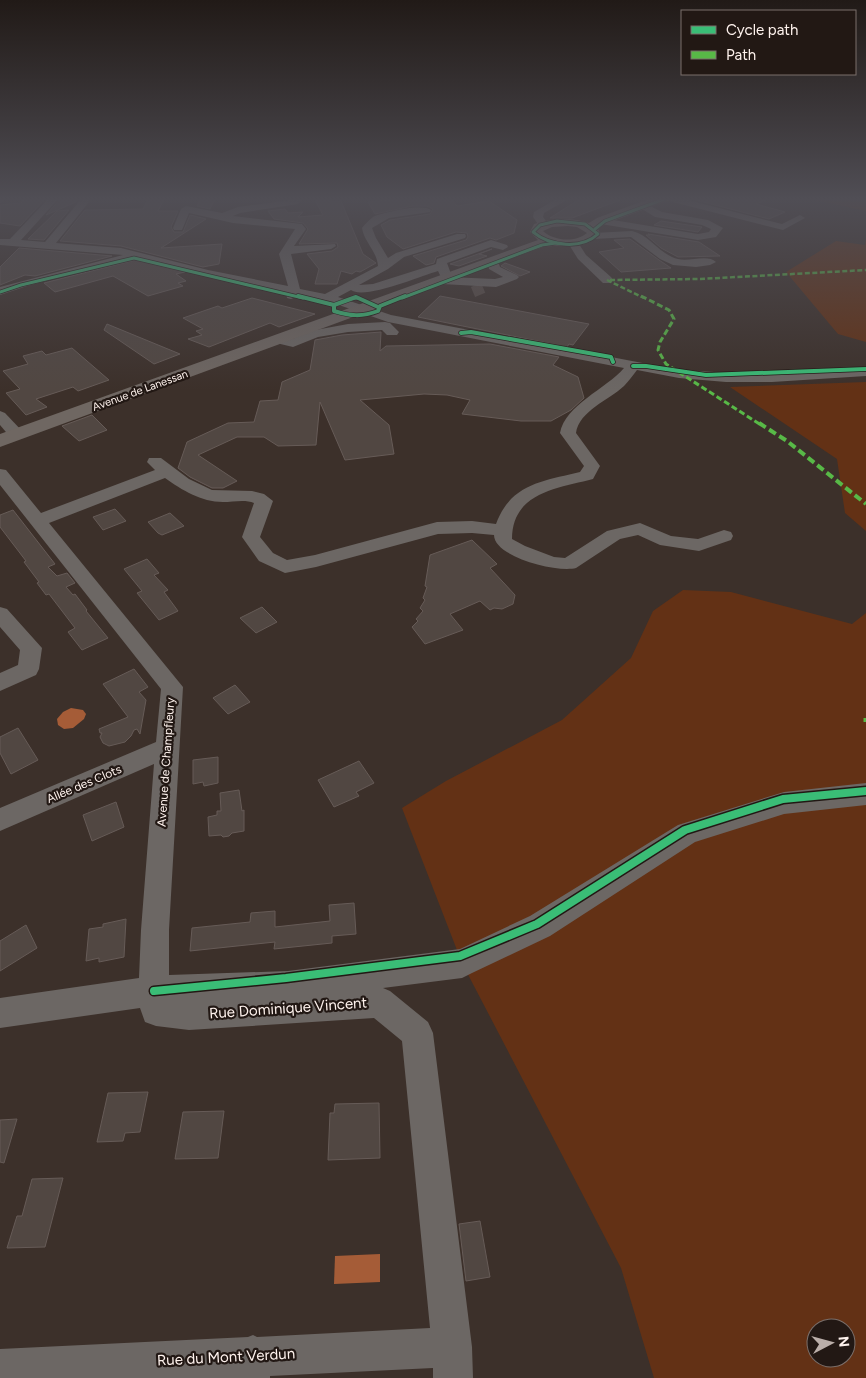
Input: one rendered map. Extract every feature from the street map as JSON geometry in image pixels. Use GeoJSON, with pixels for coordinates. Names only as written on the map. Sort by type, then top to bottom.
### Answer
{"type":"FeatureCollection","features":[{"type":"Feature","properties":{"kind":"main road"},"geometry":{"type":"LineString","coordinates":[[443,272],[489,261]]}},
{"type":"Feature","properties":{"kind":"main road"},"geometry":{"type":"LineString","coordinates":[[279,338],[367,306],[443,272],[491,261]]}},
{"type":"Feature","properties":{"kind":"main road"},"geometry":{"type":"LineString","coordinates":[[279,338],[336,315],[367,306]]}},
{"type":"Feature","properties":{"kind":"main road","name":"Avenue de Lanessan"},"geometry":{"type":"LineString","coordinates":[[8,438],[279,338]]}},
{"type":"Feature","properties":{"kind":"street"},"geometry":{"type":"LineString","coordinates":[[0,291],[23,283],[110,261]]}},
{"type":"Feature","properties":{"kind":"street"},"geometry":{"type":"LineString","coordinates":[[162,261],[292,292],[367,306],[388,318],[633,366],[702,377],[736,378],[866,372]]}},
{"type":"Feature","properties":{"kind":"street"},"geometry":{"type":"LineString","coordinates":[[286,261],[292,292]]}},
{"type":"Feature","properties":{"kind":"street"},"geometry":{"type":"LineString","coordinates":[[381,269],[383,261]]}},
{"type":"Feature","properties":{"kind":"street"},"geometry":{"type":"LineString","coordinates":[[327,298],[381,269],[391,261]]}},
{"type":"Feature","properties":{"kind":"street"},"geometry":{"type":"LineString","coordinates":[[381,269],[400,265],[407,261]]}},
{"type":"Feature","properties":{"kind":"street"},"geometry":{"type":"LineString","coordinates":[[587,261],[607,280]]}},
{"type":"Feature","properties":{"kind":"street"},"geometry":{"type":"LineString","coordinates":[[673,261],[686,265],[710,262]]}},
{"type":"Feature","properties":{"kind":"street"},"geometry":{"type":"LineString","coordinates":[[342,290],[375,288],[410,275],[443,272],[483,264]]}},
{"type":"Feature","properties":{"kind":"street"},"geometry":{"type":"LineString","coordinates":[[443,272],[483,264]]}},
{"type":"Feature","properties":{"kind":"street"},"geometry":{"type":"LineString","coordinates":[[292,292],[286,294],[286,301],[295,305],[316,309]]}},
{"type":"Feature","properties":{"kind":"street"},"geometry":{"type":"LineString","coordinates":[[279,338],[293,343],[315,334],[362,327],[385,326],[390,329],[390,332],[415,331],[423,325]]}},
{"type":"Feature","properties":{"kind":"street"},"geometry":{"type":"LineString","coordinates":[[633,366],[620,382],[575,416],[568,427],[568,433],[592,466],[587,475],[533,490],[522,498],[510,512],[502,530],[503,541],[518,550],[552,563],[569,564],[614,535],[640,529],[667,541],[698,545],[724,536]]}},
{"type":"Feature","properties":{"kind":"street"},"geometry":{"type":"LineString","coordinates":[[0,416],[8,438]]}},
{"type":"Feature","properties":{"kind":"street"},"geometry":{"type":"LineString","coordinates":[[38,521],[161,467],[195,489],[213,496],[256,496],[264,501],[252,537],[266,557],[285,567],[354,552],[437,528],[502,530]]}},
{"type":"Feature","properties":{"kind":"street","name":"Avenue de Champfleury"},"geometry":{"type":"LineString","coordinates":[[0,474],[172,687],[155,930],[154,991]]}},
{"type":"Feature","properties":{"kind":"street"},"geometry":{"type":"LineString","coordinates":[[0,614],[31,648],[28,670],[0,683]]}},
{"type":"Feature","properties":{"kind":"street","name":"Allée des Clots"},"geometry":{"type":"LineString","coordinates":[[0,820],[167,748]]}},
{"type":"Feature","properties":{"kind":"street"},"geometry":{"type":"LineString","coordinates":[[0,1014],[154,991],[288,986],[462,963],[540,926],[687,833],[784,803],[866,794]]}},
{"type":"Feature","properties":{"kind":"street","name":"Rue Dominique Vincent"},"geometry":{"type":"LineString","coordinates":[[154,991],[156,1010],[189,1015],[378,1002],[417,1033],[453,1362]]}},
{"type":"Feature","properties":{"kind":"street","name":"Rue du Mont Verdun"},"geometry":{"type":"LineString","coordinates":[[0,1369],[453,1362]]}},
{"type":"Feature","properties":{"kind":"shaded area"},"geometry":{"type":"Polygon","coordinates":[[[803,261],[866,261],[866,342],[838,334],[786,272],[803,261]]]}},
{"type":"Feature","properties":{"kind":"shaded area"},"geometry":{"type":"Polygon","coordinates":[[[866,382],[866,531],[845,513],[837,459],[730,387],[866,382]]]}},
{"type":"Feature","properties":{"kind":"shaded area"},"geometry":{"type":"Polygon","coordinates":[[[683,590],[731,592],[852,624],[866,613],[866,1378],[654,1378],[621,1268],[462,963],[402,808],[446,781],[562,720],[631,658],[653,611],[683,590]]]}},
{"type":"Feature","properties":{"kind":"shaded area"},"geometry":{"type":"Polygon","coordinates":[[[71,708],[83,710],[86,714],[84,719],[73,728],[64,729],[58,725],[57,719],[63,712],[71,708]]]}},
{"type":"Feature","properties":{"kind":"shaded area"},"geometry":{"type":"Polygon","coordinates":[[[380,1254],[380,1282],[334,1284],[335,1256],[380,1254]]]}},
{"type":"Feature","properties":{"kind":"building"},"geometry":{"type":"Polygon","coordinates":[[[6,261],[92,261],[35,276],[25,275],[0,285],[0,267],[6,261]]]}},
{"type":"Feature","properties":{"kind":"building"},"geometry":{"type":"Polygon","coordinates":[[[130,261],[140,261],[185,272],[176,274],[186,281],[178,283],[183,286],[148,296],[113,276],[55,292],[44,283],[130,261]]]}},
{"type":"Feature","properties":{"kind":"building"},"geometry":{"type":"Polygon","coordinates":[[[181,261],[219,261],[219,264],[203,267],[181,261]]]}},
{"type":"Feature","properties":{"kind":"building"},"geometry":{"type":"Polygon","coordinates":[[[313,261],[374,261],[376,263],[360,272],[356,271],[352,274],[341,271],[337,284],[315,284],[319,269],[313,261]]]}},
{"type":"Feature","properties":{"kind":"building"},"geometry":{"type":"Polygon","coordinates":[[[421,261],[435,261],[434,263],[426,265],[421,261]]]}},
{"type":"Feature","properties":{"kind":"building"},"geometry":{"type":"Polygon","coordinates":[[[458,261],[472,261],[459,266],[450,264],[458,261]]]}},
{"type":"Feature","properties":{"kind":"building"},"geometry":{"type":"Polygon","coordinates":[[[609,261],[661,261],[671,268],[621,272],[609,261]]]}},
{"type":"Feature","properties":{"kind":"building"},"geometry":{"type":"Polygon","coordinates":[[[505,263],[530,272],[520,276],[501,266],[505,263]]]}},
{"type":"Feature","properties":{"kind":"building"},"geometry":{"type":"Polygon","coordinates":[[[440,296],[589,324],[573,345],[569,344],[567,347],[418,317],[440,296]]]}},
{"type":"Feature","properties":{"kind":"building"},"geometry":{"type":"Polygon","coordinates":[[[252,298],[315,314],[279,327],[270,323],[209,347],[188,339],[202,335],[196,331],[203,329],[183,318],[218,306],[222,308],[252,298]]]}},
{"type":"Feature","properties":{"kind":"building"},"geometry":{"type":"Polygon","coordinates":[[[107,324],[180,354],[154,364],[104,330],[107,324]]]}},
{"type":"Feature","properties":{"kind":"building"},"geometry":{"type":"Polygon","coordinates":[[[381,332],[380,351],[386,346],[490,344],[559,357],[553,365],[578,377],[584,398],[571,410],[551,421],[521,421],[462,414],[470,400],[447,395],[424,394],[360,400],[389,425],[394,454],[345,460],[320,402],[316,445],[278,446],[264,437],[237,437],[198,455],[237,481],[223,488],[212,488],[190,477],[178,468],[187,442],[228,423],[254,422],[260,401],[278,400],[282,382],[310,370],[315,340],[342,335],[381,332]]]}},
{"type":"Feature","properties":{"kind":"building"},"geometry":{"type":"Polygon","coordinates":[[[72,348],[109,380],[78,391],[73,387],[36,399],[47,407],[26,415],[6,393],[20,389],[3,371],[28,364],[23,356],[42,351],[46,355],[72,348]]]}},
{"type":"Feature","properties":{"kind":"building"},"geometry":{"type":"Polygon","coordinates":[[[92,415],[107,430],[79,441],[62,426],[92,415]]]}},
{"type":"Feature","properties":{"kind":"building"},"geometry":{"type":"Polygon","coordinates":[[[115,509],[126,521],[103,530],[93,517],[115,509]]]}},
{"type":"Feature","properties":{"kind":"building"},"geometry":{"type":"Polygon","coordinates":[[[13,510],[55,564],[48,567],[57,576],[67,573],[75,583],[66,587],[73,595],[75,594],[108,638],[82,650],[68,632],[75,628],[49,594],[46,595],[37,583],[39,582],[24,562],[26,561],[0,527],[0,515],[13,510]]]}},
{"type":"Feature","properties":{"kind":"building"},"geometry":{"type":"Polygon","coordinates":[[[170,513],[184,526],[162,535],[148,522],[170,513]]]}},
{"type":"Feature","properties":{"kind":"building"},"geometry":{"type":"Polygon","coordinates":[[[472,540],[497,564],[490,568],[515,595],[513,604],[502,609],[494,608],[490,610],[480,601],[450,614],[463,630],[425,644],[412,627],[418,621],[416,619],[423,611],[420,608],[425,600],[423,598],[427,587],[425,586],[430,555],[472,540]]]}},
{"type":"Feature","properties":{"kind":"building"},"geometry":{"type":"Polygon","coordinates":[[[147,559],[159,573],[154,575],[168,590],[164,592],[178,611],[159,620],[137,593],[142,591],[124,569],[147,559]]]}},
{"type":"Feature","properties":{"kind":"building"},"geometry":{"type":"Polygon","coordinates":[[[262,607],[277,622],[256,633],[240,618],[262,607]]]}},
{"type":"Feature","properties":{"kind":"building"},"geometry":{"type":"Polygon","coordinates":[[[134,669],[148,687],[139,692],[146,700],[140,734],[137,729],[134,730],[125,742],[109,746],[103,743],[100,737],[102,733],[100,733],[99,729],[128,717],[103,684],[134,669]]]}},
{"type":"Feature","properties":{"kind":"building"},"geometry":{"type":"Polygon","coordinates":[[[235,685],[250,702],[228,714],[213,698],[235,685]]]}},
{"type":"Feature","properties":{"kind":"building"},"geometry":{"type":"Polygon","coordinates":[[[18,728],[38,760],[11,774],[0,753],[0,737],[18,728]]]}},
{"type":"Feature","properties":{"kind":"building"},"geometry":{"type":"Polygon","coordinates":[[[218,757],[218,783],[204,786],[203,782],[193,784],[193,760],[218,757]]]}},
{"type":"Feature","properties":{"kind":"building"},"geometry":{"type":"Polygon","coordinates":[[[359,761],[374,783],[356,792],[359,796],[334,807],[318,780],[359,761]]]}},
{"type":"Feature","properties":{"kind":"building"},"geometry":{"type":"Polygon","coordinates":[[[239,790],[242,811],[244,810],[244,831],[223,837],[221,835],[209,836],[208,817],[217,815],[217,811],[221,811],[220,793],[239,790]]]}},
{"type":"Feature","properties":{"kind":"building"},"geometry":{"type":"Polygon","coordinates":[[[116,802],[124,827],[92,841],[83,815],[116,802]]]}},
{"type":"Feature","properties":{"kind":"building"},"geometry":{"type":"Polygon","coordinates":[[[354,903],[356,934],[332,936],[332,943],[274,949],[275,942],[190,951],[192,928],[250,922],[251,913],[275,911],[275,927],[330,921],[329,905],[354,903]]]}},
{"type":"Feature","properties":{"kind":"building"},"geometry":{"type":"Polygon","coordinates":[[[126,919],[124,957],[99,962],[99,958],[86,961],[89,929],[103,927],[103,924],[126,919]]]}},
{"type":"Feature","properties":{"kind":"building"},"geometry":{"type":"Polygon","coordinates":[[[26,925],[37,948],[0,971],[0,941],[26,925]]]}},
{"type":"Feature","properties":{"kind":"building"},"geometry":{"type":"Polygon","coordinates":[[[148,1092],[140,1132],[125,1133],[123,1141],[97,1142],[108,1093],[148,1092]]]}},
{"type":"Feature","properties":{"kind":"building"},"geometry":{"type":"Polygon","coordinates":[[[379,1103],[380,1158],[328,1160],[330,1113],[334,1113],[335,1104],[379,1103]]]}},
{"type":"Feature","properties":{"kind":"building"},"geometry":{"type":"Polygon","coordinates":[[[224,1111],[218,1158],[175,1159],[183,1112],[224,1111]]]}},
{"type":"Feature","properties":{"kind":"building"},"geometry":{"type":"Polygon","coordinates":[[[17,1119],[4,1163],[0,1162],[0,1120],[17,1119]]]}},
{"type":"Feature","properties":{"kind":"building"},"geometry":{"type":"Polygon","coordinates":[[[63,1178],[45,1247],[7,1248],[17,1216],[22,1216],[32,1179],[63,1178]]]}},
{"type":"Feature","properties":{"kind":"building"},"geometry":{"type":"Polygon","coordinates":[[[480,1221],[490,1277],[466,1281],[459,1224],[480,1221]]]}},
{"type":"Feature","properties":{"kind":"tunnel"},"geometry":{"type":"LineString","coordinates":[[473,292],[485,287]]}},
{"type":"Feature","properties":{"kind":"marked path"},"geometry":{"type":"LineString","coordinates":[[610,280],[700,279],[866,270]]}},
{"type":"Feature","properties":{"kind":"marked path"},"geometry":{"type":"LineString","coordinates":[[607,280],[669,310],[674,319],[660,342],[658,350],[666,364],[787,441],[866,504]]}},
{"type":"Feature","properties":{"kind":"cycle path"},"geometry":{"type":"LineString","coordinates":[[0,292],[21,285],[120,261]]}},
{"type":"Feature","properties":{"kind":"cycle path"},"geometry":{"type":"LineString","coordinates":[[148,261],[334,305],[356,297],[378,307]]}},
{"type":"Feature","properties":{"kind":"cycle path"},"geometry":{"type":"LineString","coordinates":[[334,305],[334,311],[340,313],[351,316],[366,315],[378,311],[380,306],[499,261]]}},
{"type":"Feature","properties":{"kind":"cycle path"},"geometry":{"type":"LineString","coordinates":[[461,333],[471,332],[611,357],[613,362]]}},
{"type":"Feature","properties":{"kind":"cycle path"},"geometry":{"type":"LineString","coordinates":[[633,366],[646,366],[706,375],[866,369]]}},
{"type":"Feature","properties":{"kind":"cycle path"},"geometry":{"type":"LineString","coordinates":[[154,991],[286,978],[460,956],[537,924],[685,830],[783,799],[866,791]]}}]}
